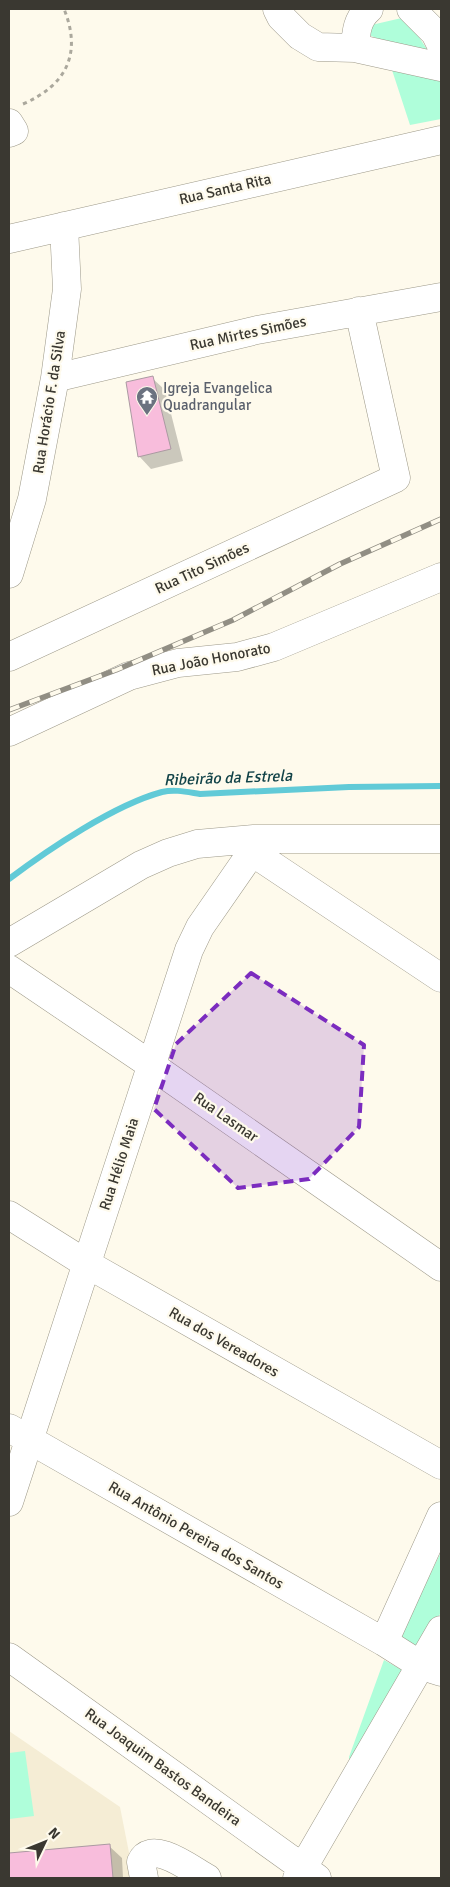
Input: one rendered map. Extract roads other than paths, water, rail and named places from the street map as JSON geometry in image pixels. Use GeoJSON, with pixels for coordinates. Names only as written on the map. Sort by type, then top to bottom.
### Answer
{"type":"FeatureCollection","features":[{"type":"Feature","properties":{"kind":"street"},"geometry":{"type":"LineString","coordinates":[[277,9],[281,17],[300,36],[318,47],[355,48],[441,67]]}},
{"type":"Feature","properties":{"kind":"street"},"geometry":{"type":"LineString","coordinates":[[355,48],[356,29],[363,14],[369,9]]}},
{"type":"Feature","properties":{"kind":"street"},"geometry":{"type":"LineString","coordinates":[[411,9],[435,33],[441,45]]}},
{"type":"Feature","properties":{"kind":"street","name":"Rua Santa Rita"},"geometry":{"type":"LineString","coordinates":[[9,239],[441,140]]}},
{"type":"Feature","properties":{"kind":"street","name":"Rua Horácio F. da Silva"},"geometry":{"type":"LineString","coordinates":[[9,574],[32,499],[56,378],[67,289],[64,226]]}},
{"type":"Feature","properties":{"kind":"street","name":"Rua Mirtes Simões"},"geometry":{"type":"LineString","coordinates":[[56,378],[257,330],[441,297]]}},
{"type":"Feature","properties":{"kind":"street","name":"Rua Tito Simões"},"geometry":{"type":"LineString","coordinates":[[9,657],[396,478],[359,311]]}},
{"type":"Feature","properties":{"kind":"street","name":"Rua João Honorato"},"geometry":{"type":"LineString","coordinates":[[9,732],[129,676],[178,663],[237,657],[274,647],[441,577]]}},
{"type":"Feature","properties":{"kind":"street"},"geometry":{"type":"LineString","coordinates":[[9,943],[84,896],[141,865],[168,853],[197,844],[253,846],[441,839]]}},
{"type":"Feature","properties":{"kind":"street"},"geometry":{"type":"LineString","coordinates":[[253,846],[441,978]]}},
{"type":"Feature","properties":{"kind":"street","name":"Rua Hélio Maia"},"geometry":{"type":"LineString","coordinates":[[9,1502],[19,1434],[87,1264],[189,950],[214,905],[253,846]]}},
{"type":"Feature","properties":{"kind":"street","name":"Rua Lasmar"},"geometry":{"type":"LineString","coordinates":[[9,969],[152,1065],[441,1267]]}},
{"type":"Feature","properties":{"kind":"street","name":"Rua dos Vereadores"},"geometry":{"type":"LineString","coordinates":[[9,1215],[87,1264],[441,1466]]}},
{"type":"Feature","properties":{"kind":"street","name":"Rua Antônio Pereira dos Santos"},"geometry":{"type":"LineString","coordinates":[[19,1434],[432,1669]]}},
{"type":"Feature","properties":{"kind":"street"},"geometry":{"type":"LineString","coordinates":[[384,1642],[441,1516]]}},
{"type":"Feature","properties":{"kind":"street"},"geometry":{"type":"LineString","coordinates":[[306,1875],[432,1669],[441,1630]]}},
{"type":"Feature","properties":{"kind":"street","name":"Rua Joaquim Bastos Bandeira"},"geometry":{"type":"LineString","coordinates":[[9,1656],[306,1875]]}},
{"type":"Feature","properties":{"kind":"street"},"geometry":{"type":"LineString","coordinates":[[144,1878],[141,1866],[142,1858],[148,1853],[156,1852],[164,1854],[207,1878]]}},
{"type":"Feature","properties":{"kind":"waterway","name":"Ribeirão da Estrela"},"geometry":{"type":"LineString","coordinates":[[9,879],[62,842],[103,817],[143,798],[162,792],[176,791],[200,794],[349,787],[441,786]]}},
{"type":"Feature","properties":{"kind":"railway"},"geometry":{"type":"LineString","coordinates":[[9,710],[116,670],[233,620],[340,564],[441,519]]}},
{"type":"Feature","properties":{"kind":"place","name":"Igreja Evangelica Quadrangular"},"geometry":{"type":"Point","coordinates":[147,416]}}]}
